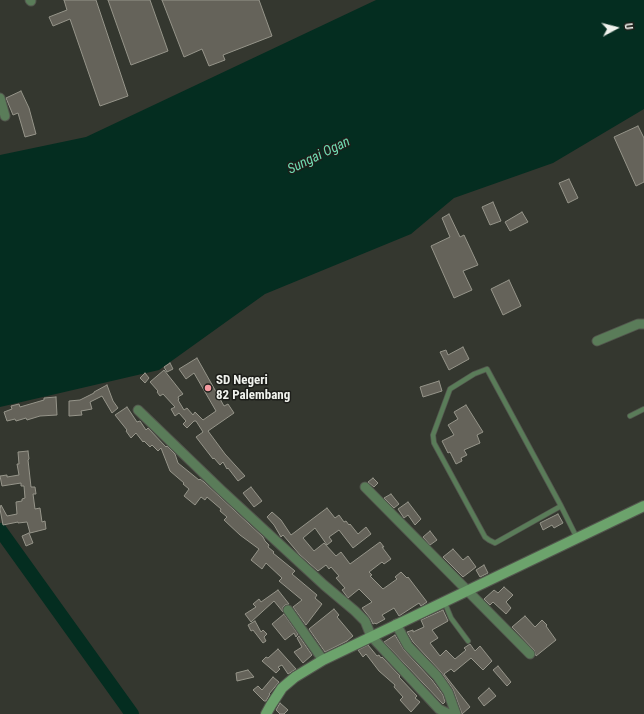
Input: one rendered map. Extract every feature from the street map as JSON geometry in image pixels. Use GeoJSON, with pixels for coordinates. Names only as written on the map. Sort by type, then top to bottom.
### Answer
{"type":"FeatureCollection","features":[{"type":"Feature","properties":{"kind":"street"},"geometry":{"type":"LineString","coordinates":[[0,98],[5,116]]}},
{"type":"Feature","properties":{"kind":"street"},"geometry":{"type":"LineString","coordinates":[[597,341],[638,324],[644,324]]}},
{"type":"Feature","properties":{"kind":"street"},"geometry":{"type":"LineString","coordinates":[[138,410],[324,585],[355,611],[365,621],[371,636],[439,709],[452,713],[448,692],[437,676],[408,646],[396,624]]}},
{"type":"Feature","properties":{"kind":"street"},"geometry":{"type":"LineString","coordinates":[[365,488],[530,654]]}},
{"type":"Feature","properties":{"kind":"street"},"geometry":{"type":"LineString","coordinates":[[266,714],[282,688],[295,677],[323,660],[644,506]]}},
{"type":"Feature","properties":{"kind":"street"},"geometry":{"type":"LineString","coordinates":[[288,610],[323,660]]}},
{"type":"Feature","properties":{"kind":"lane"},"geometry":{"type":"LineString","coordinates":[[560,506],[495,543],[485,537],[434,443],[433,435],[450,389],[474,374],[487,369],[560,506],[577,538]]}},
{"type":"Feature","properties":{"kind":"lane"},"geometry":{"type":"LineString","coordinates":[[630,416],[644,409]]}},
{"type":"Feature","properties":{"kind":"lane"},"geometry":{"type":"LineString","coordinates":[[444,601],[451,618],[468,641]]}},
{"type":"Feature","properties":{"kind":"water","name":"Sungai Ogan"},"geometry":{"type":"Polygon","coordinates":[[[376,0],[644,0],[644,109],[553,163],[454,198],[411,234],[265,294],[159,370],[0,407],[0,155],[86,137],[376,0]]]}},
{"type":"Feature","properties":{"kind":"building"},"geometry":{"type":"Polygon","coordinates":[[[64,0],[96,0],[128,96],[100,106],[70,19],[53,26],[49,17],[67,10],[64,0]]]}},
{"type":"Feature","properties":{"kind":"building"},"geometry":{"type":"Polygon","coordinates":[[[108,0],[150,0],[168,51],[131,65],[108,0]]]}},
{"type":"Feature","properties":{"kind":"building"},"geometry":{"type":"Polygon","coordinates":[[[162,0],[259,0],[272,36],[223,55],[225,60],[209,66],[202,49],[184,57],[162,0]]]}},
{"type":"Feature","properties":{"kind":"building"},"geometry":{"type":"Polygon","coordinates":[[[21,91],[29,108],[36,134],[25,137],[18,113],[13,115],[6,98],[21,91]]]}},
{"type":"Feature","properties":{"kind":"building"},"geometry":{"type":"Polygon","coordinates":[[[638,126],[644,138],[644,182],[636,186],[614,137],[638,126]]]}},
{"type":"Feature","properties":{"kind":"building"},"geometry":{"type":"Polygon","coordinates":[[[569,179],[578,198],[568,203],[559,183],[569,179]]]}},
{"type":"Feature","properties":{"kind":"building"},"geometry":{"type":"Polygon","coordinates":[[[493,202],[501,221],[490,225],[482,207],[493,202]]]}},
{"type":"Feature","properties":{"kind":"building"},"geometry":{"type":"Polygon","coordinates":[[[522,212],[528,222],[510,231],[505,222],[522,212]]]}},
{"type":"Feature","properties":{"kind":"building"},"geometry":{"type":"Polygon","coordinates":[[[449,214],[460,237],[464,235],[478,265],[463,271],[472,290],[454,298],[431,246],[450,237],[442,218],[449,214]]]}},
{"type":"Feature","properties":{"kind":"building"},"geometry":{"type":"Polygon","coordinates":[[[509,280],[521,306],[503,315],[491,289],[509,280]]]}},
{"type":"Feature","properties":{"kind":"building"},"geometry":{"type":"Polygon","coordinates":[[[463,347],[469,359],[449,370],[440,352],[446,350],[448,355],[463,347]]]}},
{"type":"Feature","properties":{"kind":"building"},"geometry":{"type":"Polygon","coordinates":[[[197,358],[224,406],[228,404],[234,413],[208,431],[225,454],[245,476],[238,481],[223,462],[220,465],[214,458],[213,459],[196,437],[203,432],[196,421],[194,421],[187,428],[183,424],[186,421],[179,413],[175,416],[171,409],[175,407],[163,394],[160,396],[157,392],[158,391],[150,382],[164,370],[183,394],[178,397],[178,400],[184,410],[187,408],[193,415],[195,412],[203,420],[216,411],[194,373],[186,379],[179,369],[197,358]]]}},
{"type":"Feature","properties":{"kind":"building"},"geometry":{"type":"Polygon","coordinates":[[[170,363],[173,369],[167,372],[164,367],[170,363]]]}},
{"type":"Feature","properties":{"kind":"building"},"geometry":{"type":"Polygon","coordinates":[[[145,373],[149,378],[145,383],[140,378],[145,373]]]}},
{"type":"Feature","properties":{"kind":"building"},"geometry":{"type":"Polygon","coordinates":[[[439,381],[442,391],[423,397],[420,387],[439,381]]]}},
{"type":"Feature","properties":{"kind":"building"},"geometry":{"type":"Polygon","coordinates":[[[107,385],[113,401],[118,408],[112,413],[102,396],[90,402],[92,409],[81,411],[82,415],[69,416],[69,401],[80,400],[107,385]]]}},
{"type":"Feature","properties":{"kind":"building"},"geometry":{"type":"Polygon","coordinates":[[[56,397],[57,415],[40,416],[27,420],[26,418],[16,421],[15,419],[7,421],[4,412],[12,409],[11,406],[19,404],[20,407],[44,400],[44,398],[56,397]]]}},
{"type":"Feature","properties":{"kind":"building"},"geometry":{"type":"Polygon","coordinates":[[[466,405],[483,432],[477,435],[480,443],[464,450],[467,455],[461,458],[462,461],[456,464],[442,441],[454,435],[448,425],[458,419],[454,412],[466,405]]]}},
{"type":"Feature","properties":{"kind":"building"},"geometry":{"type":"Polygon","coordinates":[[[127,407],[137,422],[140,421],[146,430],[148,428],[166,447],[167,446],[175,454],[178,463],[199,480],[200,479],[204,482],[263,537],[269,545],[268,547],[274,552],[273,553],[295,571],[292,574],[317,595],[315,598],[322,604],[306,625],[293,607],[302,600],[279,581],[282,578],[266,563],[262,569],[251,560],[259,549],[240,535],[224,520],[227,517],[220,511],[221,509],[207,497],[205,500],[201,497],[195,505],[184,496],[189,489],[170,471],[161,448],[158,451],[152,445],[150,447],[144,441],[143,442],[136,433],[131,438],[126,431],[127,430],[115,415],[127,407]]]}},
{"type":"Feature","properties":{"kind":"building"},"geometry":{"type":"Polygon","coordinates":[[[28,451],[31,487],[35,487],[36,494],[33,494],[35,509],[40,508],[42,522],[45,521],[46,529],[30,533],[27,522],[3,525],[0,509],[1,505],[7,516],[17,514],[16,502],[22,501],[22,499],[25,498],[24,486],[21,486],[21,483],[2,486],[0,476],[7,475],[7,477],[19,475],[17,464],[19,464],[18,452],[28,451]]]}},
{"type":"Feature","properties":{"kind":"building"},"geometry":{"type":"Polygon","coordinates":[[[373,478],[378,483],[374,487],[368,482],[373,478]]]}},
{"type":"Feature","properties":{"kind":"building"},"geometry":{"type":"Polygon","coordinates":[[[251,487],[262,501],[254,507],[243,493],[251,487]]]}},
{"type":"Feature","properties":{"kind":"building"},"geometry":{"type":"Polygon","coordinates":[[[391,494],[399,504],[394,508],[384,498],[391,494]]]}},
{"type":"Feature","properties":{"kind":"building"},"geometry":{"type":"Polygon","coordinates":[[[408,502],[421,519],[415,525],[408,515],[404,518],[398,509],[408,502]]]}},
{"type":"Feature","properties":{"kind":"building"},"geometry":{"type":"Polygon","coordinates":[[[327,508],[335,518],[339,515],[344,522],[346,521],[349,525],[350,524],[358,534],[366,527],[371,534],[353,548],[339,530],[329,537],[332,541],[327,545],[315,528],[303,538],[314,551],[324,543],[336,556],[341,552],[350,564],[380,542],[391,559],[384,564],[382,562],[369,572],[372,575],[370,576],[383,589],[397,579],[395,577],[401,572],[407,578],[408,577],[427,602],[421,606],[419,603],[399,616],[394,608],[382,615],[385,619],[373,624],[362,608],[372,602],[359,589],[348,598],[342,590],[345,588],[336,578],[339,576],[331,567],[329,569],[326,565],[318,571],[300,555],[283,535],[281,537],[267,517],[272,512],[281,520],[291,535],[327,508]]]}},
{"type":"Feature","properties":{"kind":"building"},"geometry":{"type":"Polygon","coordinates":[[[558,514],[563,523],[554,528],[552,525],[543,530],[540,523],[558,514]]]}},
{"type":"Feature","properties":{"kind":"building"},"geometry":{"type":"Polygon","coordinates":[[[430,531],[437,540],[430,545],[423,537],[430,531]]]}},
{"type":"Feature","properties":{"kind":"building"},"geometry":{"type":"Polygon","coordinates":[[[29,533],[33,543],[26,546],[22,536],[29,533]]]}},
{"type":"Feature","properties":{"kind":"building"},"geometry":{"type":"Polygon","coordinates":[[[453,549],[463,560],[468,556],[476,567],[463,577],[443,557],[453,549]]]}},
{"type":"Feature","properties":{"kind":"building"},"geometry":{"type":"Polygon","coordinates":[[[484,565],[488,573],[480,577],[476,570],[484,565]]]}},
{"type":"Feature","properties":{"kind":"building"},"geometry":{"type":"Polygon","coordinates":[[[504,587],[513,595],[506,602],[511,608],[506,614],[493,602],[490,605],[484,599],[494,590],[498,593],[504,587]]]}},
{"type":"Feature","properties":{"kind":"building"},"geometry":{"type":"Polygon","coordinates":[[[278,590],[289,604],[283,607],[283,612],[274,601],[251,622],[245,614],[256,607],[253,604],[259,599],[261,602],[278,590]]]}},
{"type":"Feature","properties":{"kind":"building"},"geometry":{"type":"Polygon","coordinates":[[[334,609],[339,615],[337,617],[353,636],[347,641],[325,652],[309,629],[334,609]]]}},
{"type":"Feature","properties":{"kind":"building"},"geometry":{"type":"Polygon","coordinates":[[[443,610],[448,621],[432,630],[438,638],[430,643],[440,656],[446,650],[455,659],[466,650],[464,648],[470,644],[475,651],[480,646],[492,661],[483,670],[471,658],[454,672],[451,669],[444,674],[470,707],[462,714],[453,689],[441,672],[413,642],[407,632],[413,630],[413,632],[424,627],[421,620],[443,610]]]}},
{"type":"Feature","properties":{"kind":"building"},"geometry":{"type":"Polygon","coordinates":[[[284,614],[298,634],[296,637],[294,633],[285,640],[272,624],[284,614]]]}},
{"type":"Feature","properties":{"kind":"building"},"geometry":{"type":"Polygon","coordinates":[[[525,616],[535,627],[542,620],[547,625],[546,626],[556,640],[536,656],[534,650],[512,627],[525,616]]]}},
{"type":"Feature","properties":{"kind":"building"},"geometry":{"type":"Polygon","coordinates":[[[255,621],[261,632],[263,630],[267,634],[264,637],[266,641],[263,643],[253,630],[251,631],[248,625],[255,621]]]}},
{"type":"Feature","properties":{"kind":"building"},"geometry":{"type":"Polygon","coordinates":[[[395,635],[404,650],[432,680],[443,695],[445,702],[443,704],[384,642],[395,635]]]}},
{"type":"Feature","properties":{"kind":"building"},"geometry":{"type":"Polygon","coordinates":[[[299,636],[312,655],[303,663],[294,652],[302,647],[297,638],[299,636]]]}},
{"type":"Feature","properties":{"kind":"building"},"geometry":{"type":"Polygon","coordinates":[[[368,645],[377,656],[379,655],[381,658],[382,657],[417,696],[415,698],[420,702],[411,712],[400,700],[403,697],[394,687],[395,685],[379,671],[366,654],[363,657],[358,650],[368,645]]]}},
{"type":"Feature","properties":{"kind":"building"},"geometry":{"type":"Polygon","coordinates":[[[278,649],[296,669],[288,674],[282,665],[278,667],[280,669],[276,673],[262,661],[278,649]]]}},
{"type":"Feature","properties":{"kind":"building"},"geometry":{"type":"Polygon","coordinates":[[[498,666],[511,682],[507,686],[493,670],[498,666]]]}},
{"type":"Feature","properties":{"kind":"building"},"geometry":{"type":"Polygon","coordinates":[[[248,670],[254,677],[237,681],[236,673],[248,670]]]}},
{"type":"Feature","properties":{"kind":"building"},"geometry":{"type":"Polygon","coordinates":[[[273,677],[279,682],[269,694],[266,701],[264,701],[253,690],[258,686],[262,690],[273,677]]]}},
{"type":"Feature","properties":{"kind":"building"},"geometry":{"type":"Polygon","coordinates":[[[489,688],[496,696],[484,706],[478,698],[489,688]]]}},
{"type":"Feature","properties":{"kind":"building"},"geometry":{"type":"Polygon","coordinates":[[[280,703],[288,710],[284,714],[280,714],[276,710],[280,703]]]}},
{"type":"Feature","properties":{"kind":"waterway"},"geometry":{"type":"LineString","coordinates":[[0,530],[132,714]]}},
{"type":"Feature","properties":{"kind":"place","name":"SD Negeri 82 Palembang"},"geometry":{"type":"Point","coordinates":[208,388]}}]}
